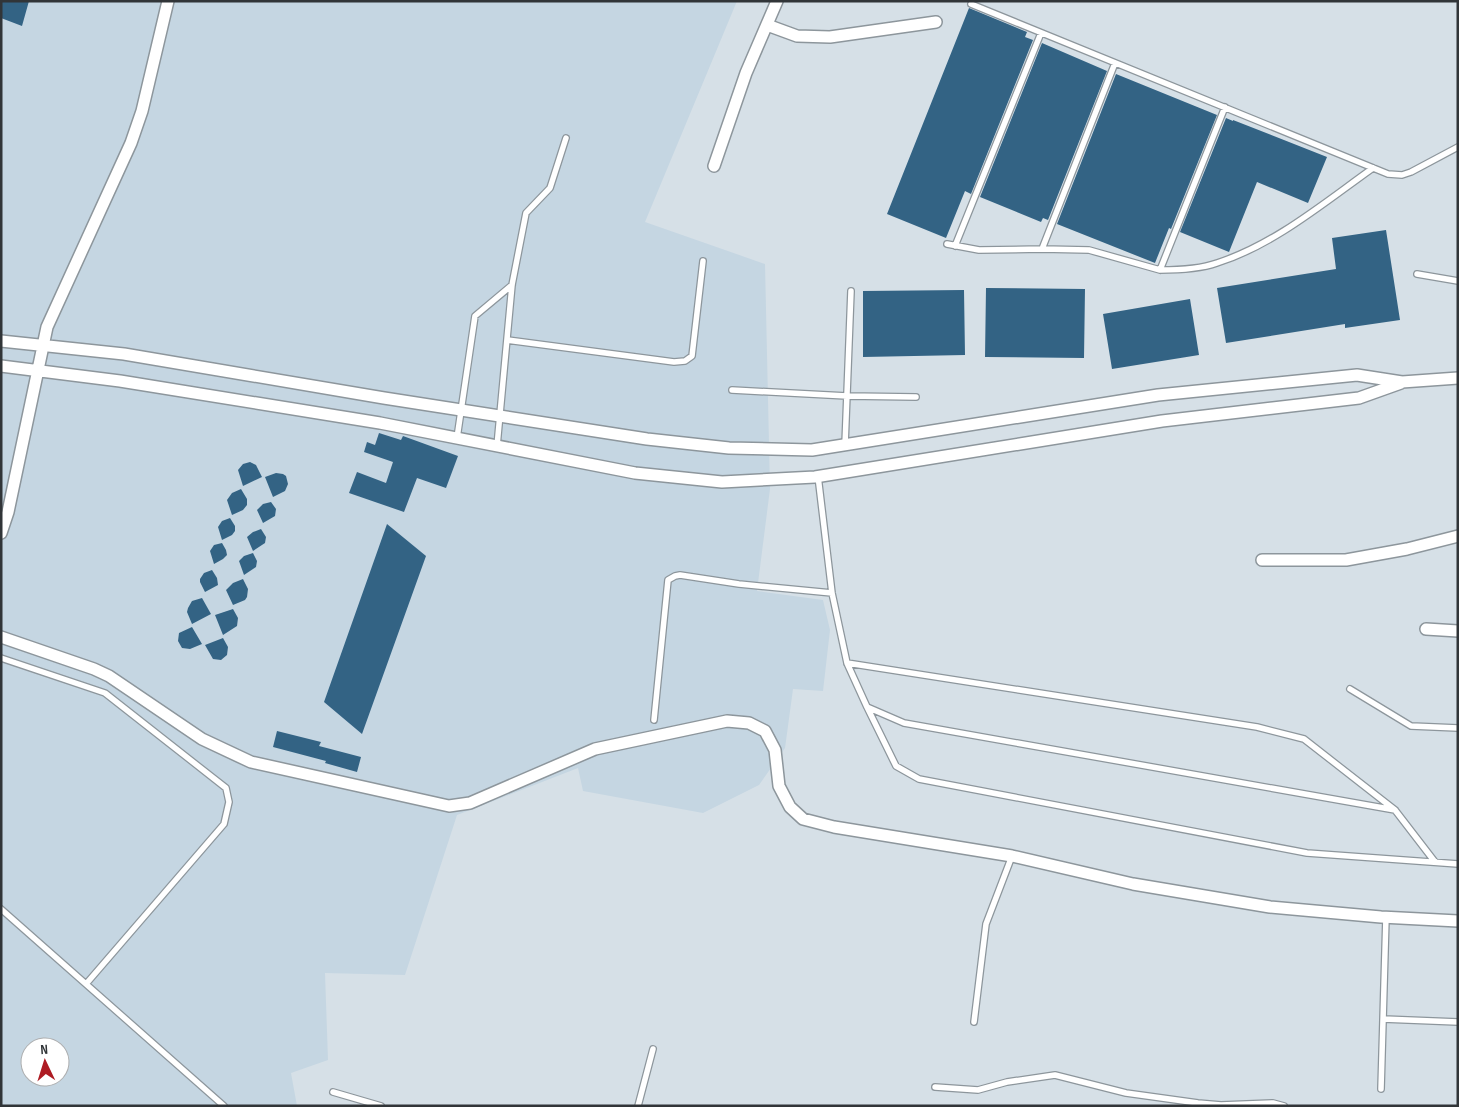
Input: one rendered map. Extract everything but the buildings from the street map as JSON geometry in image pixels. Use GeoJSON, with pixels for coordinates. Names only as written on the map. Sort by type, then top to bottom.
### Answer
{"type":"FeatureCollection","features":[{"type":"Feature","properties":{"kind":"street"},"geometry":{"type":"LineString","coordinates":[[1,533],[8,512],[47,327],[131,143],[142,111],[168,1]]}},
{"type":"Feature","properties":{"kind":"street"},"geometry":{"type":"LineString","coordinates":[[714,166],[746,73],[777,1]]}},
{"type":"Feature","properties":{"kind":"street"},"geometry":{"type":"LineString","coordinates":[[767,25],[797,36],[830,37],[936,22]]}},
{"type":"Feature","properties":{"kind":"street"},"geometry":{"type":"LineString","coordinates":[[1,341],[124,354],[647,439],[729,448],[812,450],[1158,395],[1357,375],[1402,382],[1458,378]]}},
{"type":"Feature","properties":{"kind":"street"},"geometry":{"type":"LineString","coordinates":[[1,366],[140,384],[380,424],[635,473],[722,482],[818,476],[1162,421],[1359,398],[1402,382]]}},
{"type":"Feature","properties":{"kind":"street"},"geometry":{"type":"LineString","coordinates":[[1262,560],[1346,560],[1407,549],[1458,536]]}},
{"type":"Feature","properties":{"kind":"street"},"geometry":{"type":"LineString","coordinates":[[1426,629],[1458,631]]}},
{"type":"Feature","properties":{"kind":"street"},"geometry":{"type":"LineString","coordinates":[[1,637],[109,676],[202,739],[251,762],[449,806],[470,803],[595,750],[727,722],[749,723],[765,731],[775,750],[779,786],[790,807],[803,819],[834,827],[1012,856],[1133,884],[1270,907],[1458,921]]}},
{"type":"Feature","properties":{"kind":"lane"},"geometry":{"type":"LineString","coordinates":[[971,4],[1388,174],[1402,175],[1412,172],[1458,147]]}},
{"type":"Feature","properties":{"kind":"lane"},"geometry":{"type":"LineString","coordinates":[[955,246],[1041,33]]}},
{"type":"Feature","properties":{"kind":"lane"},"geometry":{"type":"LineString","coordinates":[[1042,249],[1115,63]]}},
{"type":"Feature","properties":{"kind":"lane"},"geometry":{"type":"LineString","coordinates":[[1160,270],[1225,108]]}},
{"type":"Feature","properties":{"kind":"lane"},"geometry":{"type":"LineString","coordinates":[[497,446],[512,285],[526,213],[550,188],[566,138]]}},
{"type":"Feature","properties":{"kind":"lane"},"geometry":{"type":"LineString","coordinates":[[947,244],[979,250],[1089,250],[1160,270],[1215,264],[1247,252],[1302,218],[1373,168]]}},
{"type":"Feature","properties":{"kind":"lane"},"geometry":{"type":"LineString","coordinates":[[507,340],[674,362],[684,361],[692,356],[703,260]]}},
{"type":"Feature","properties":{"kind":"lane"},"geometry":{"type":"LineString","coordinates":[[1416,274],[1458,281]]}},
{"type":"Feature","properties":{"kind":"lane"},"geometry":{"type":"LineString","coordinates":[[457,438],[475,316],[512,285]]}},
{"type":"Feature","properties":{"kind":"lane"},"geometry":{"type":"LineString","coordinates":[[845,445],[850,291]]}},
{"type":"Feature","properties":{"kind":"lane"},"geometry":{"type":"LineString","coordinates":[[732,390],[846,396],[916,397]]}},
{"type":"Feature","properties":{"kind":"lane"},"geometry":{"type":"LineString","coordinates":[[818,476],[832,593],[847,663],[896,766],[919,779],[1307,853],[1458,864]]}},
{"type":"Feature","properties":{"kind":"lane"},"geometry":{"type":"LineString","coordinates":[[654,720],[668,580],[671,577],[680,575],[740,584],[832,593]]}},
{"type":"Feature","properties":{"kind":"lane"},"geometry":{"type":"LineString","coordinates":[[1,658],[105,693],[226,788],[229,802],[224,824],[86,984]]}},
{"type":"Feature","properties":{"kind":"lane"},"geometry":{"type":"LineString","coordinates":[[847,663],[1257,727],[1304,739],[1395,810],[1435,862]]}},
{"type":"Feature","properties":{"kind":"lane"},"geometry":{"type":"LineString","coordinates":[[1350,690],[1411,726],[1458,728]]}},
{"type":"Feature","properties":{"kind":"lane"},"geometry":{"type":"LineString","coordinates":[[867,707],[904,723],[1395,810]]}},
{"type":"Feature","properties":{"kind":"lane"},"geometry":{"type":"LineString","coordinates":[[974,1022],[986,924],[1012,856]]}},
{"type":"Feature","properties":{"kind":"lane"},"geometry":{"type":"LineString","coordinates":[[1,909],[224,1106]]}},
{"type":"Feature","properties":{"kind":"lane"},"geometry":{"type":"LineString","coordinates":[[1381,1089],[1386,917]]}},
{"type":"Feature","properties":{"kind":"lane"},"geometry":{"type":"LineString","coordinates":[[1383,1019],[1458,1022]]}},
{"type":"Feature","properties":{"kind":"lane"},"geometry":{"type":"LineString","coordinates":[[638,1106],[653,1049]]}},
{"type":"Feature","properties":{"kind":"lane"},"geometry":{"type":"LineString","coordinates":[[935,1087],[978,1090],[1007,1082],[1055,1075],[1126,1092],[1198,1103],[1221,1105],[1273,1103],[1284,1106]]}},
{"type":"Feature","properties":{"kind":"lane"},"geometry":{"type":"LineString","coordinates":[[333,1092],[381,1106]]}},
{"type":"Feature","properties":{"kind":"shaded area"},"geometry":{"type":"Polygon","coordinates":[[[1,1],[737,1],[645,222],[765,264],[770,489],[757,591],[823,600],[830,630],[823,691],[793,689],[785,748],[759,785],[703,813],[583,791],[578,768],[457,815],[405,975],[325,973],[328,1060],[291,1073],[297,1106],[1,1106],[1,1]]]}}]}
